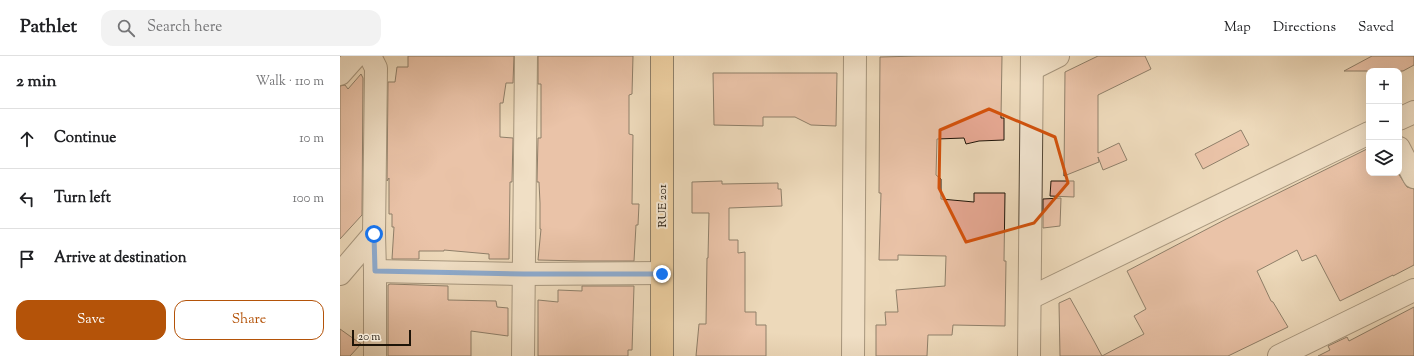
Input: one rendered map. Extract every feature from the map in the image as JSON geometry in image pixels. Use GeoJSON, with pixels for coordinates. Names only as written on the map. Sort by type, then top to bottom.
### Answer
{"type":"FeatureCollection","features":[{"type":"Feature","properties":{"kind":"main road","name":"RUE 201"},"geometry":{"type":"LineString","coordinates":[[662,56],[662,356]]}},
{"type":"Feature","properties":{"kind":"street"},"geometry":{"type":"LineString","coordinates":[[340,74],[356,56]]}},
{"type":"Feature","properties":{"kind":"street"},"geometry":{"type":"LineString","coordinates":[[370,56],[376,68],[374,234],[375,356]]}},
{"type":"Feature","properties":{"kind":"street"},"geometry":{"type":"LineString","coordinates":[[523,356],[526,56]]}},
{"type":"Feature","properties":{"kind":"street"},"geometry":{"type":"LineString","coordinates":[[853,356],[855,56]]}},
{"type":"Feature","properties":{"kind":"street"},"geometry":{"type":"LineString","coordinates":[[1029,356],[1032,62],[1058,56]]}},
{"type":"Feature","properties":{"kind":"street"},"geometry":{"type":"LineString","coordinates":[[1402,118],[1414,112]]}},
{"type":"Feature","properties":{"kind":"street"},"geometry":{"type":"LineString","coordinates":[[1030,298],[1366,134]]}},
{"type":"Feature","properties":{"kind":"street"},"geometry":{"type":"LineString","coordinates":[[1402,154],[1414,177]]}},
{"type":"Feature","properties":{"kind":"street"},"geometry":{"type":"LineString","coordinates":[[340,274],[374,234]]}},
{"type":"Feature","properties":{"kind":"street"},"geometry":{"type":"LineString","coordinates":[[375,271],[524,274],[662,274]]}},
{"type":"Feature","properties":{"kind":"street"},"geometry":{"type":"LineString","coordinates":[[1279,356],[1414,290]]}},
{"type":"Feature","properties":{"kind":"highlighted area"},"geometry":{"type":"Polygon","coordinates":[[[989,109],[1055,137],[1068,183],[1034,223],[966,242],[939,188],[940,130],[989,109]]]}},
{"type":"Feature","properties":{"kind":"building"},"geometry":{"type":"Polygon","coordinates":[[[408,56],[514,56],[513,83],[506,83],[503,103],[500,103],[500,137],[513,138],[512,182],[510,182],[509,259],[489,259],[489,254],[444,250],[419,251],[419,259],[392,259],[394,227],[392,227],[392,214],[389,214],[389,178],[387,181],[388,82],[395,82],[397,67],[408,67],[408,56]]]}},
{"type":"Feature","properties":{"kind":"building"},"geometry":{"type":"Polygon","coordinates":[[[538,56],[633,56],[632,94],[629,95],[629,134],[633,135],[632,204],[639,204],[634,261],[538,260],[541,229],[539,182],[537,182],[538,138],[541,138],[541,84],[538,84],[538,56]]]}},
{"type":"Feature","properties":{"kind":"building"},"geometry":{"type":"Polygon","coordinates":[[[1002,56],[1001,118],[1004,118],[1004,140],[979,141],[966,144],[964,138],[937,139],[936,175],[941,179],[941,199],[974,202],[974,193],[1005,193],[1005,326],[953,325],[952,335],[928,335],[927,356],[876,356],[876,325],[886,325],[885,312],[898,312],[896,290],[945,286],[946,256],[898,255],[898,260],[879,260],[881,193],[879,193],[880,57],[1002,56]]]}},
{"type":"Feature","properties":{"kind":"building"},"geometry":{"type":"Polygon","coordinates":[[[1098,56],[1145,56],[1151,69],[1098,95],[1098,153],[1119,143],[1127,160],[1103,170],[1098,157],[1099,162],[1064,176],[1065,72],[1098,56]]]}},
{"type":"Feature","properties":{"kind":"building"},"geometry":{"type":"Polygon","coordinates":[[[1372,56],[1414,56],[1414,65],[1403,71],[1402,68],[1366,68],[1366,71],[1344,71],[1372,56]]]}},
{"type":"Feature","properties":{"kind":"building"},"geometry":{"type":"Polygon","coordinates":[[[713,73],[837,73],[836,126],[811,125],[795,117],[763,117],[763,126],[714,125],[713,73]]]}},
{"type":"Feature","properties":{"kind":"building"},"geometry":{"type":"Polygon","coordinates":[[[361,74],[363,78],[362,215],[340,239],[340,86],[345,85],[348,89],[361,74]]]}},
{"type":"Feature","properties":{"kind":"building"},"geometry":{"type":"Polygon","coordinates":[[[1241,130],[1249,145],[1203,169],[1195,154],[1241,130]]]}},
{"type":"Feature","properties":{"kind":"building"},"geometry":{"type":"Polygon","coordinates":[[[1366,149],[1366,176],[1400,176],[1407,187],[1414,189],[1414,265],[1340,301],[1316,255],[1302,261],[1297,250],[1257,271],[1271,301],[1288,327],[1228,356],[1102,356],[1144,334],[1134,316],[1146,309],[1127,271],[1230,217],[1366,149]]]}},
{"type":"Feature","properties":{"kind":"building"},"geometry":{"type":"Polygon","coordinates":[[[722,181],[722,184],[778,183],[778,189],[781,189],[782,206],[729,208],[729,240],[738,240],[738,253],[745,252],[745,312],[756,312],[756,325],[766,325],[766,356],[696,356],[699,324],[706,324],[709,213],[692,213],[692,182],[722,181]]]}},
{"type":"Feature","properties":{"kind":"building"},"geometry":{"type":"Polygon","coordinates":[[[1051,181],[1074,181],[1074,197],[1050,196],[1051,181]]]}},
{"type":"Feature","properties":{"kind":"building"},"geometry":{"type":"Polygon","coordinates":[[[1061,198],[1060,226],[1043,228],[1043,199],[1061,198]]]}},
{"type":"Feature","properties":{"kind":"building"},"geometry":{"type":"Polygon","coordinates":[[[388,285],[448,286],[448,300],[496,301],[497,307],[508,308],[508,336],[471,331],[471,356],[388,356],[388,285]]]}},
{"type":"Feature","properties":{"kind":"building"},"geometry":{"type":"Polygon","coordinates":[[[582,286],[634,286],[632,350],[628,350],[628,356],[538,356],[538,300],[558,302],[558,290],[582,291],[582,286]]]}},
{"type":"Feature","properties":{"kind":"building"},"geometry":{"type":"Polygon","coordinates":[[[1070,298],[1102,356],[1060,356],[1059,303],[1070,298]]]}},
{"type":"Feature","properties":{"kind":"building"},"geometry":{"type":"Polygon","coordinates":[[[1414,307],[1414,356],[1318,356],[1330,350],[1328,346],[1347,337],[1349,341],[1414,307]]]}},
{"type":"Feature","properties":{"kind":"building"},"geometry":{"type":"Polygon","coordinates":[[[340,329],[361,344],[350,356],[340,356],[340,329]]]}},
{"type":"Feature","properties":{"kind":"route"},"geometry":{"type":"LineString","coordinates":[[374,234],[375,271],[524,274],[662,274]]}}]}
